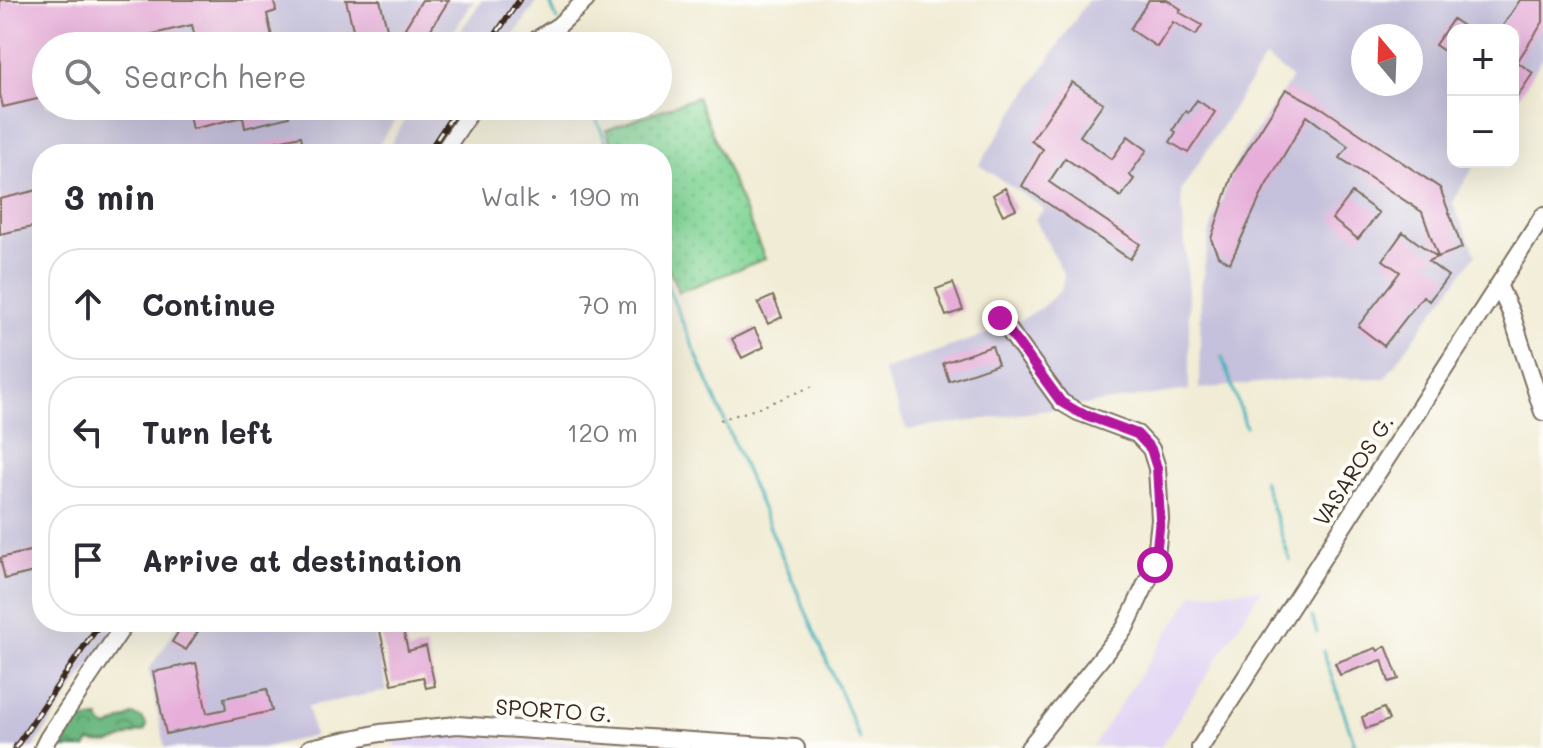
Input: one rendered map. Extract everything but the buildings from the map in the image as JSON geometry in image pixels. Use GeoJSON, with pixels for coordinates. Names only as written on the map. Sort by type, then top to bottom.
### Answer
{"type":"FeatureCollection","features":[{"type":"Feature","properties":{"kind":"street"},"geometry":{"type":"LineString","coordinates":[[549,32],[586,0]]}},
{"type":"Feature","properties":{"kind":"street"},"geometry":{"type":"LineString","coordinates":[[449,144],[465,120]]}},
{"type":"Feature","properties":{"kind":"street","name":"VASAROS G."},"geometry":{"type":"LineString","coordinates":[[1200,748],[1543,216]]}},
{"type":"Feature","properties":{"kind":"street"},"geometry":{"type":"LineString","coordinates":[[1499,287],[1511,313],[1543,412]]}},
{"type":"Feature","properties":{"kind":"street"},"geometry":{"type":"LineString","coordinates":[[1000,318],[1061,402],[1078,412],[1137,434],[1151,449],[1157,468],[1160,519],[1155,565],[1125,628],[1029,748]]}},
{"type":"Feature","properties":{"kind":"street"},"geometry":{"type":"LineString","coordinates":[[43,748],[119,632]]}},
{"type":"Feature","properties":{"kind":"street","name":"SPORTO G."},"geometry":{"type":"LineString","coordinates":[[310,748],[381,740],[457,725],[796,748]]}},
{"type":"Feature","properties":{"kind":"path"},"geometry":{"type":"LineString","coordinates":[[720,420],[813,386]]}},
{"type":"Feature","properties":{"kind":"shaded area"},"geometry":{"type":"Polygon","coordinates":[[[0,0],[474,0],[453,32],[32,32],[32,120],[395,120],[379,144],[32,144],[32,632],[112,632],[33,748],[0,748],[0,0]]]}},
{"type":"Feature","properties":{"kind":"shaded area"},"geometry":{"type":"Polygon","coordinates":[[[482,0],[538,0],[516,32],[460,32],[482,0]]]}},
{"type":"Feature","properties":{"kind":"shaded area"},"geometry":{"type":"Polygon","coordinates":[[[1088,0],[1543,0],[1543,58],[1519,96],[1519,24],[1447,24],[1447,168],[1473,168],[1452,202],[1476,254],[1385,378],[1299,379],[1199,389],[1201,287],[1210,231],[1242,153],[1292,78],[1265,58],[1181,191],[1189,294],[1189,390],[907,430],[883,370],[1013,325],[1042,307],[1061,290],[1064,275],[1035,219],[1044,209],[979,165],[1088,0]]]}},
{"type":"Feature","properties":{"kind":"shaded area"},"geometry":{"type":"Polygon","coordinates":[[[405,120],[457,120],[441,144],[391,144],[405,120]]]}},
{"type":"Feature","properties":{"kind":"shaded area"},"geometry":{"type":"Polygon","coordinates":[[[1262,589],[1160,748],[1093,746],[1194,593],[1262,589]]]}},
{"type":"Feature","properties":{"kind":"shaded area"},"geometry":{"type":"Polygon","coordinates":[[[174,632],[374,632],[387,691],[308,706],[314,736],[261,748],[165,748],[149,670],[174,632]]]}},
{"type":"Feature","properties":{"kind":"shaded area"},"geometry":{"type":"Polygon","coordinates":[[[459,735],[670,748],[396,748],[391,740],[459,735]]]}},
{"type":"Feature","properties":{"kind":"green space"},"geometry":{"type":"Polygon","coordinates":[[[697,97],[765,259],[679,292],[672,277],[672,144],[612,144],[606,130],[634,120],[672,120],[672,106],[697,97]]]}},
{"type":"Feature","properties":{"kind":"green space"},"geometry":{"type":"Polygon","coordinates":[[[132,715],[142,718],[147,726],[144,731],[107,744],[90,742],[86,748],[49,748],[65,732],[84,721],[99,718],[101,724],[108,728],[132,715]]]}},
{"type":"Feature","properties":{"kind":"waterway"},"geometry":{"type":"LineString","coordinates":[[549,0],[557,20]]}},
{"type":"Feature","properties":{"kind":"waterway"},"geometry":{"type":"LineString","coordinates":[[597,120],[607,144]]}},
{"type":"Feature","properties":{"kind":"waterway"},"geometry":{"type":"LineString","coordinates":[[672,297],[860,739]]}},
{"type":"Feature","properties":{"kind":"waterway"},"geometry":{"type":"LineString","coordinates":[[1222,357],[1246,427]]}},
{"type":"Feature","properties":{"kind":"waterway"},"geometry":{"type":"LineString","coordinates":[[1263,480],[1290,560]]}},
{"type":"Feature","properties":{"kind":"waterway"},"geometry":{"type":"LineString","coordinates":[[1312,617],[1317,632]]}},
{"type":"Feature","properties":{"kind":"waterway"},"geometry":{"type":"LineString","coordinates":[[1323,651],[1356,748]]}},
{"type":"Feature","properties":{"kind":"railway"},"geometry":{"type":"LineString","coordinates":[[497,32],[519,0]]}},
{"type":"Feature","properties":{"kind":"railway"},"geometry":{"type":"LineString","coordinates":[[434,144],[450,120]]}},
{"type":"Feature","properties":{"kind":"railway"},"geometry":{"type":"LineString","coordinates":[[15,748],[94,632]]}},
{"type":"Feature","properties":{"kind":"route"},"geometry":{"type":"LineString","coordinates":[[1000,318],[1061,402],[1078,412],[1137,434],[1151,449],[1157,468],[1160,519],[1155,565]]}}]}
